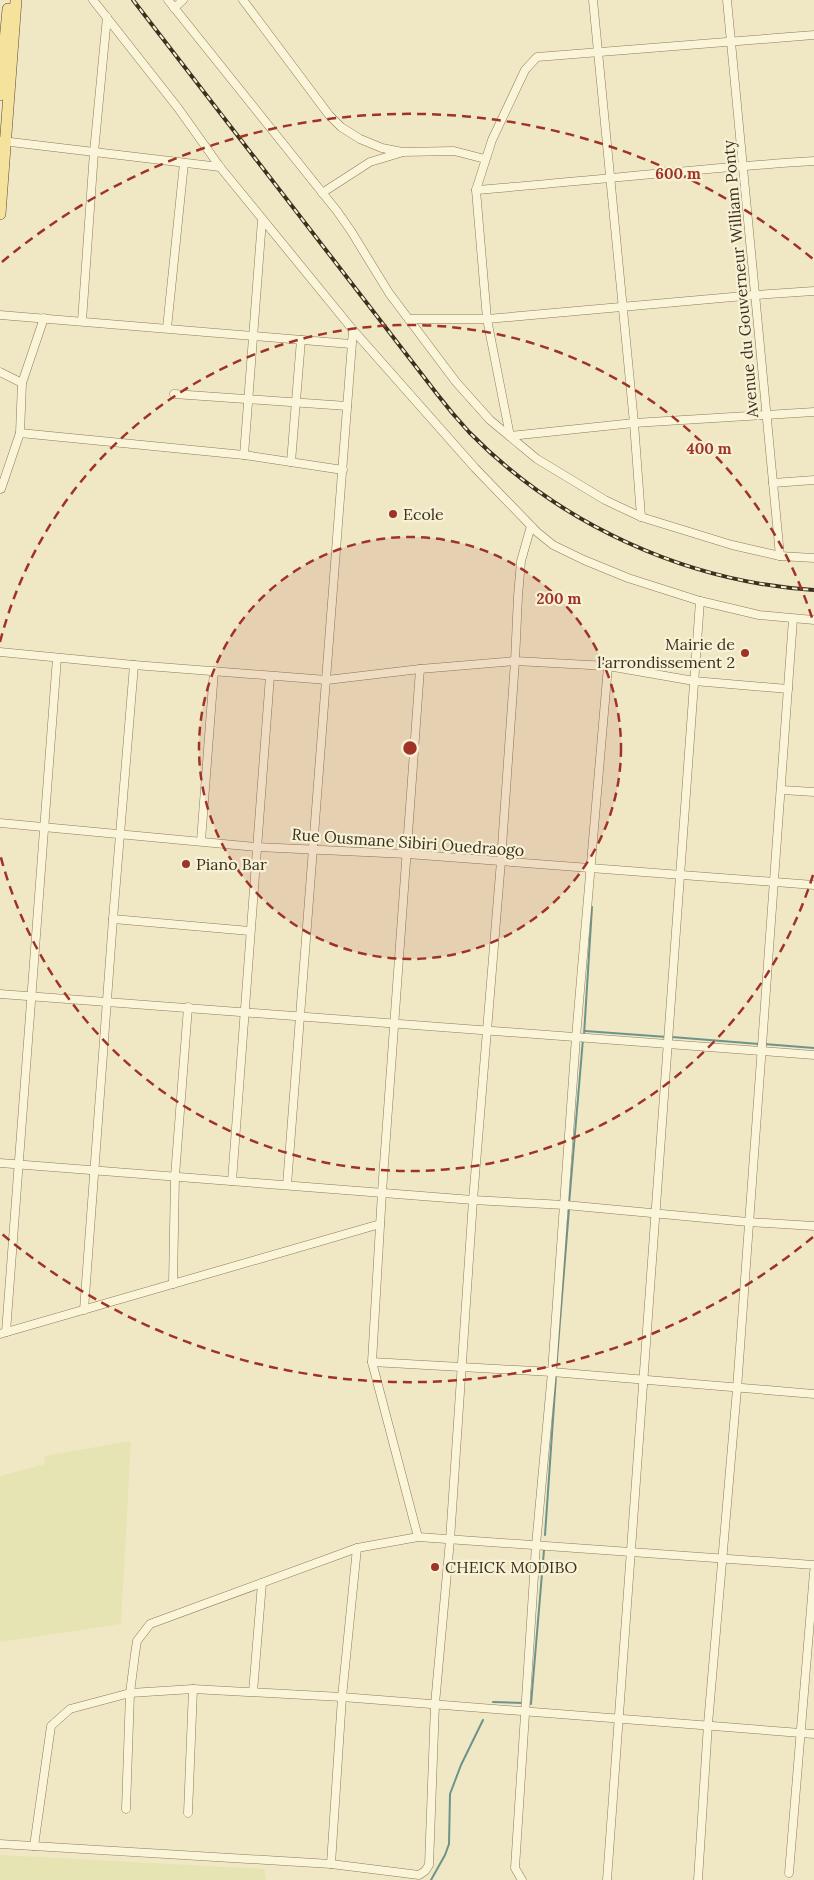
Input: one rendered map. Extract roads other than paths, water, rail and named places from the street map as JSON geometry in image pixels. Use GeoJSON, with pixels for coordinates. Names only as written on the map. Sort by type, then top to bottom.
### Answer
{"type":"FeatureCollection","features":[{"type":"Feature","properties":{"kind":"main road"},"geometry":{"type":"LineString","coordinates":[[0,96],[8,0]]}},
{"type":"Feature","properties":{"kind":"main road"},"geometry":{"type":"LineString","coordinates":[[0,214],[3,141],[16,0]]}},
{"type":"Feature","properties":{"kind":"street"},"geometry":{"type":"LineString","coordinates":[[93,0],[178,108],[220,167],[353,330],[468,461],[531,526],[554,545],[628,578],[737,611],[814,620]]}},
{"type":"Feature","properties":{"kind":"street"},"geometry":{"type":"LineString","coordinates":[[168,0],[352,231],[389,293],[456,382],[490,420],[537,459],[605,500],[641,517],[732,545],[780,556],[814,558]]}},
{"type":"Feature","properties":{"kind":"street"},"geometry":{"type":"LineString","coordinates":[[174,8],[183,0]]}},
{"type":"Feature","properties":{"kind":"street"},"geometry":{"type":"LineString","coordinates":[[243,0],[329,115],[341,127],[382,148],[402,152],[454,151],[485,159]]}},
{"type":"Feature","properties":{"kind":"street"},"geometry":{"type":"LineString","coordinates":[[593,0],[634,424],[641,517]]}},
{"type":"Feature","properties":{"kind":"street","name":"Avenue du Gouverneur William Ponty"},"geometry":{"type":"LineString","coordinates":[[727,0],[780,556]]}},
{"type":"Feature","properties":{"kind":"street"},"geometry":{"type":"LineString","coordinates":[[82,321],[94,152],[107,17]]}},
{"type":"Feature","properties":{"kind":"street"},"geometry":{"type":"LineString","coordinates":[[510,436],[487,319],[476,190],[485,159],[500,122],[530,62],[537,57],[814,35]]}},
{"type":"Feature","properties":{"kind":"street"},"geometry":{"type":"LineString","coordinates":[[3,141],[220,167]]}},
{"type":"Feature","properties":{"kind":"street"},"geometry":{"type":"LineString","coordinates":[[322,193],[370,162],[402,152]]}},
{"type":"Feature","properties":{"kind":"street"},"geometry":{"type":"LineString","coordinates":[[476,190],[611,179],[743,165],[814,161]]}},
{"type":"Feature","properties":{"kind":"street"},"geometry":{"type":"LineString","coordinates":[[167,328],[184,163]]}},
{"type":"Feature","properties":{"kind":"street"},"geometry":{"type":"LineString","coordinates":[[244,455],[262,220]]}},
{"type":"Feature","properties":{"kind":"street"},"geometry":{"type":"LineString","coordinates":[[409,319],[487,319],[814,291]]}},
{"type":"Feature","properties":{"kind":"street"},"geometry":{"type":"LineString","coordinates":[[0,314],[352,344]]}},
{"type":"Feature","properties":{"kind":"street"},"geometry":{"type":"LineString","coordinates":[[0,489],[2,489],[20,433],[22,383],[44,318]]}},
{"type":"Feature","properties":{"kind":"street"},"geometry":{"type":"LineString","coordinates":[[287,1185],[353,330]]}},
{"type":"Feature","properties":{"kind":"street"},"geometry":{"type":"LineString","coordinates":[[292,462],[302,340]]}},
{"type":"Feature","properties":{"kind":"street"},"geometry":{"type":"LineString","coordinates":[[0,372],[22,383]]}},
{"type":"Feature","properties":{"kind":"street"},"geometry":{"type":"LineString","coordinates":[[174,394],[347,406]]}},
{"type":"Feature","properties":{"kind":"street"},"geometry":{"type":"LineString","coordinates":[[510,436],[634,424],[814,412]]}},
{"type":"Feature","properties":{"kind":"street"},"geometry":{"type":"LineString","coordinates":[[20,433],[244,455],[343,470]]}},
{"type":"Feature","properties":{"kind":"street"},"geometry":{"type":"LineString","coordinates":[[773,483],[814,480]]}},
{"type":"Feature","properties":{"kind":"street"},"geometry":{"type":"LineString","coordinates":[[0,1844],[331,1864],[419,1874],[426,1871],[429,1865],[435,1704],[450,1540],[473,1200],[501,861],[518,596],[522,561],[531,526]]}},
{"type":"Feature","properties":{"kind":"street"},"geometry":{"type":"LineString","coordinates":[[607,1880],[700,601]]}},
{"type":"Feature","properties":{"kind":"street"},"geometry":{"type":"LineString","coordinates":[[698,1880],[708,1724],[737,1389],[760,1050],[782,790],[793,619]]}},
{"type":"Feature","properties":{"kind":"street"},"geometry":{"type":"LineString","coordinates":[[0,652],[134,665],[327,680],[420,669],[515,661],[608,666],[694,681],[788,689]]}},
{"type":"Feature","properties":{"kind":"street"},"geometry":{"type":"LineString","coordinates":[[57,658],[19,1165],[3,1333],[380,1224]]}},
{"type":"Feature","properties":{"kind":"street"},"geometry":{"type":"LineString","coordinates":[[84,1310],[134,665]]}},
{"type":"Feature","properties":{"kind":"street"},"geometry":{"type":"LineString","coordinates":[[522,1880],[515,1868],[536,1545],[552,1372],[576,1037],[608,666]]}},
{"type":"Feature","properties":{"kind":"street"},"geometry":{"type":"LineString","coordinates":[[418,1538],[372,1362],[382,1192],[420,669]]}},
{"type":"Feature","properties":{"kind":"street"},"geometry":{"type":"LineString","coordinates":[[201,841],[214,671]]}},
{"type":"Feature","properties":{"kind":"street"},"geometry":{"type":"LineString","coordinates":[[232,1181],[270,676]]}},
{"type":"Feature","properties":{"kind":"street"},"geometry":{"type":"LineString","coordinates":[[782,790],[814,792]]}},
{"type":"Feature","properties":{"kind":"street","name":"Rue Ousmane Sibiri Ouedraogo"},"geometry":{"type":"LineString","coordinates":[[0,823],[257,847],[407,854],[814,885]]}},
{"type":"Feature","properties":{"kind":"street"},"geometry":{"type":"LineString","coordinates":[[113,919],[250,931]]}},
{"type":"Feature","properties":{"kind":"street"},"geometry":{"type":"LineString","coordinates":[[0,994],[814,1054]]}},
{"type":"Feature","properties":{"kind":"street"},"geometry":{"type":"LineString","coordinates":[[172,1284],[175,1176],[188,1007]]}},
{"type":"Feature","properties":{"kind":"street"},"geometry":{"type":"LineString","coordinates":[[0,1164],[473,1200],[565,1205],[748,1222],[814,1226]]}},
{"type":"Feature","properties":{"kind":"street"},"geometry":{"type":"LineString","coordinates":[[372,1362],[552,1372],[814,1394]]}},
{"type":"Feature","properties":{"kind":"street"},"geometry":{"type":"LineString","coordinates":[[126,1809],[130,1693],[137,1641],[150,1624],[357,1548],[418,1538],[814,1565]]}},
{"type":"Feature","properties":{"kind":"street"},"geometry":{"type":"LineString","coordinates":[[331,1864],[342,1696],[357,1548]]}},
{"type":"Feature","properties":{"kind":"street"},"geometry":{"type":"LineString","coordinates":[[789,1873],[814,1572]]}},
{"type":"Feature","properties":{"kind":"street"},"geometry":{"type":"LineString","coordinates":[[253,1692],[262,1583]]}},
{"type":"Feature","properties":{"kind":"street"},"geometry":{"type":"LineString","coordinates":[[34,1846],[51,1726],[70,1709],[130,1693],[193,1689],[342,1696],[814,1734]]}},
{"type":"Feature","properties":{"kind":"street"},"geometry":{"type":"LineString","coordinates":[[188,1813],[193,1689]]}},
{"type":"Feature","properties":{"kind":"waterway"},"geometry":{"type":"LineString","coordinates":[[584,1035],[592,907]]}},
{"type":"Feature","properties":{"kind":"waterway"},"geometry":{"type":"LineString","coordinates":[[585,1031],[667,1037]]}},
{"type":"Feature","properties":{"kind":"waterway"},"geometry":{"type":"LineString","coordinates":[[672,1037],[759,1044]]}},
{"type":"Feature","properties":{"kind":"waterway"},"geometry":{"type":"LineString","coordinates":[[569,1204],[583,1039]]}},
{"type":"Feature","properties":{"kind":"waterway"},"geometry":{"type":"LineString","coordinates":[[764,1044],[814,1048]]}},
{"type":"Feature","properties":{"kind":"waterway"},"geometry":{"type":"LineString","coordinates":[[556,1371],[569,1209]]}},
{"type":"Feature","properties":{"kind":"waterway"},"geometry":{"type":"LineString","coordinates":[[545,1535],[556,1376]]}},
{"type":"Feature","properties":{"kind":"waterway"},"geometry":{"type":"LineString","coordinates":[[531,1704],[544,1550]]}},
{"type":"Feature","properties":{"kind":"waterway"},"geometry":{"type":"LineString","coordinates":[[493,1702],[523,1703]]}},
{"type":"Feature","properties":{"kind":"waterway"},"geometry":{"type":"LineString","coordinates":[[431,1880],[449,1844],[450,1794],[461,1765],[483,1720]]}},
{"type":"Feature","properties":{"kind":"railway"},"geometry":{"type":"LineString","coordinates":[[133,0],[445,404],[469,432],[504,465],[543,494],[584,520],[627,542],[672,561],[719,575],[766,585],[814,590]]}},
{"type":"Feature","properties":{"kind":"place","name":"Ecole"},"geometry":{"type":"Point","coordinates":[393,514]}},
{"type":"Feature","properties":{"kind":"place","name":"Mairie de l'arrondissement 2"},"geometry":{"type":"Point","coordinates":[745,653]}},
{"type":"Feature","properties":{"kind":"place","name":"Piano Bar"},"geometry":{"type":"Point","coordinates":[186,864]}},
{"type":"Feature","properties":{"kind":"place","name":"CHEICK MODIBO"},"geometry":{"type":"Point","coordinates":[435,1567]}}]}
